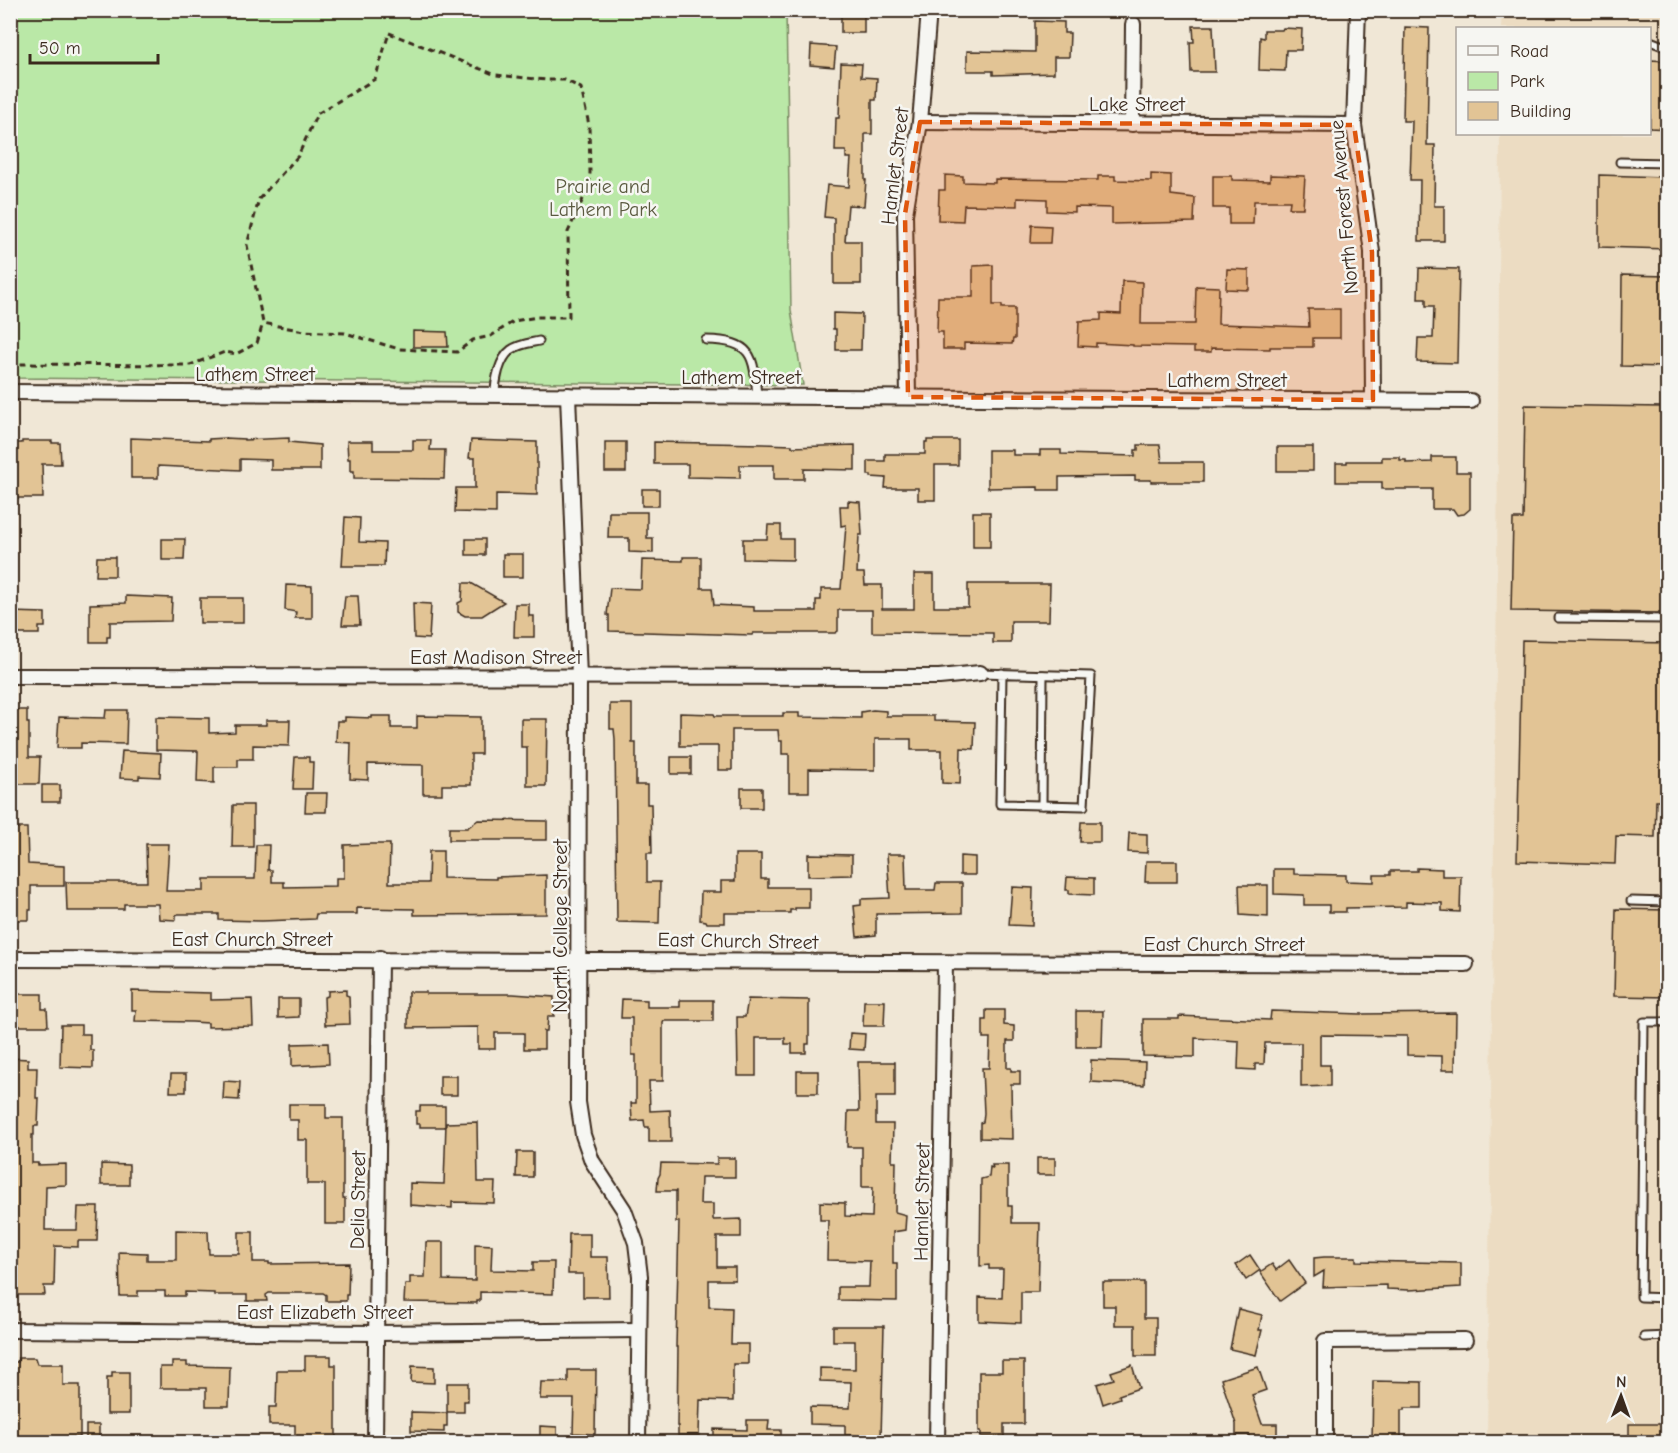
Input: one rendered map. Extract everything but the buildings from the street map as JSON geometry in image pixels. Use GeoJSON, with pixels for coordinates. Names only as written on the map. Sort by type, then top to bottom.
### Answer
{"type":"FeatureCollection","features":[{"type":"Feature","properties":{"kind":"street","name":"Hamlet Street"},"geometry":{"type":"LineString","coordinates":[[908,398],[905,214],[920,122],[929,10]]}},
{"type":"Feature","properties":{"kind":"street","name":"North Forest Avenue"},"geometry":{"type":"LineString","coordinates":[[1358,10],[1354,125],[1372,252],[1373,400]]}},
{"type":"Feature","properties":{"kind":"street"},"geometry":{"type":"LineString","coordinates":[[1132,24],[1132,124]]}},
{"type":"Feature","properties":{"kind":"street","name":"Lake Street"},"geometry":{"type":"LineString","coordinates":[[920,122],[1354,125]]}},
{"type":"Feature","properties":{"kind":"street","name":"Lathem Street"},"geometry":{"type":"LineString","coordinates":[[10,392],[1471,401]]}},
{"type":"Feature","properties":{"kind":"street","name":"North College Street"},"geometry":{"type":"LineString","coordinates":[[568,395],[579,677],[580,1119],[592,1161],[624,1210],[636,1243],[640,1276],[638,1443]]}},
{"type":"Feature","properties":{"kind":"street","name":"East Madison Street"},"geometry":{"type":"LineString","coordinates":[[10,676],[939,677],[980,673]]}},
{"type":"Feature","properties":{"kind":"street","name":"Delia Street"},"geometry":{"type":"LineString","coordinates":[[375,1443],[380,958]]}},
{"type":"Feature","properties":{"kind":"street","name":"East Church Street"},"geometry":{"type":"LineString","coordinates":[[10,959],[579,958],[945,963],[1466,964]]}},
{"type":"Feature","properties":{"kind":"street","name":"Hamlet Street"},"geometry":{"type":"LineString","coordinates":[[937,1443],[945,963]]}},
{"type":"Feature","properties":{"kind":"street","name":"East Elizabeth Street"},"geometry":{"type":"LineString","coordinates":[[10,1330],[376,1333],[639,1330]]}},
{"type":"Feature","properties":{"kind":"street"},"geometry":{"type":"LineString","coordinates":[[1325,1443],[1325,1341],[1465,1340]]}},
{"type":"Feature","properties":{"kind":"lane"},"geometry":{"type":"LineString","coordinates":[[1651,40],[1668,48]]}},
{"type":"Feature","properties":{"kind":"lane"},"geometry":{"type":"LineString","coordinates":[[1620,162],[1668,163]]}},
{"type":"Feature","properties":{"kind":"lane"},"geometry":{"type":"LineString","coordinates":[[706,340],[722,341],[745,348],[752,360],[757,397]]}},
{"type":"Feature","properties":{"kind":"lane"},"geometry":{"type":"LineString","coordinates":[[495,395],[495,380],[510,350],[539,341]]}},
{"type":"Feature","properties":{"kind":"lane"},"geometry":{"type":"LineString","coordinates":[[1558,618],[1668,619]]}},
{"type":"Feature","properties":{"kind":"lane"},"geometry":{"type":"LineString","coordinates":[[980,673],[1091,676],[1084,806],[1000,804],[1002,674]]}},
{"type":"Feature","properties":{"kind":"lane"},"geometry":{"type":"LineString","coordinates":[[1042,805],[1043,675]]}},
{"type":"Feature","properties":{"kind":"lane"},"geometry":{"type":"LineString","coordinates":[[1631,901],[1668,902]]}},
{"type":"Feature","properties":{"kind":"lane"},"geometry":{"type":"LineString","coordinates":[[1668,1022],[1644,1022],[1641,1297],[1668,1298]]}},
{"type":"Feature","properties":{"kind":"lane"},"geometry":{"type":"LineString","coordinates":[[1644,1336],[1668,1336]]}},
{"type":"Feature","properties":{"kind":"path"},"geometry":{"type":"LineString","coordinates":[[10,364],[190,365],[225,352],[236,354],[257,343],[263,323],[247,245],[259,199],[298,156],[317,114],[375,79],[389,33],[496,75],[565,80],[581,88],[589,125],[590,173],[588,188],[568,232],[569,317],[537,317],[514,321],[491,336],[473,340],[457,352],[399,349],[345,333],[304,331],[263,323]]}},
{"type":"Feature","properties":{"kind":"highlighted area"},"geometry":{"type":"Polygon","coordinates":[[[920,122],[1354,125],[1372,252],[1373,400],[908,397],[905,214],[920,122]]]}},
{"type":"Feature","properties":{"kind":"shaded area"},"geometry":{"type":"Polygon","coordinates":[[[1502,11],[1667,11],[1667,1442],[1487,1442],[1500,135],[1651,135],[1651,27],[1501,27],[1502,11]]]}},
{"type":"Feature","properties":{"kind":"green space","name":"Prairie and Lathem Park"},"geometry":{"type":"Polygon","coordinates":[[[11,11],[786,11],[791,310],[803,385],[11,378],[11,11]]]}}]}
